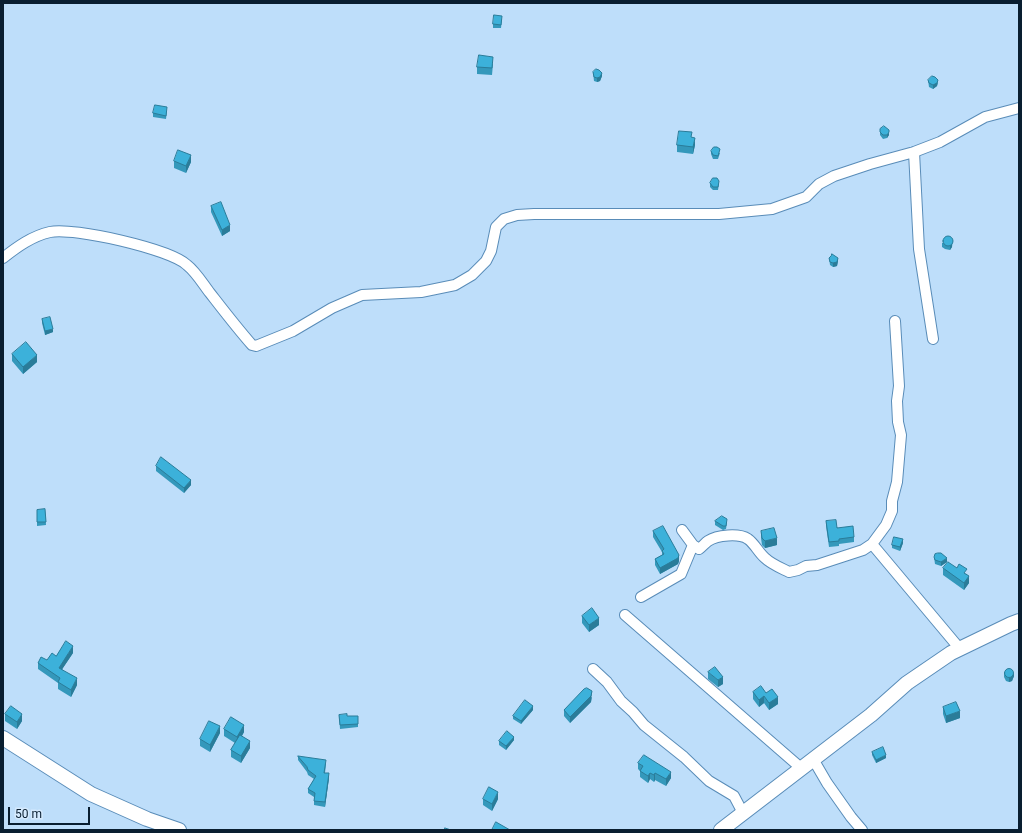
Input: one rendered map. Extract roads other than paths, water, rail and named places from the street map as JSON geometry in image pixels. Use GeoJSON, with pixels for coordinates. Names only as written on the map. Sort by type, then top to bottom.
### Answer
{"type":"FeatureCollection","features":[{"type":"Feature","properties":{"kind":"street"},"geometry":{"type":"LineString","coordinates":[[3,258],[23,243],[50,232],[65,231],[101,236],[173,255],[187,264],[230,319],[252,345],[256,346],[293,331],[332,308],[362,295],[420,292],[455,285],[472,275],[486,261],[491,251],[496,227],[504,219],[517,215],[534,214],[719,214],[772,209],[790,204],[806,197],[819,184],[834,176],[914,152],[940,142],[985,118],[1019,108]]}},
{"type":"Feature","properties":{"kind":"street"},"geometry":{"type":"LineString","coordinates":[[914,152],[919,249],[933,339]]}},
{"type":"Feature","properties":{"kind":"street"},"geometry":{"type":"LineString","coordinates":[[682,530],[693,545],[700,549],[709,540],[721,536],[735,535],[747,538],[771,563],[788,572],[863,550],[872,544],[886,525],[892,511],[892,501],[897,482],[901,435],[898,422],[897,401],[900,386],[895,321]]}},
{"type":"Feature","properties":{"kind":"street"},"geometry":{"type":"LineString","coordinates":[[872,544],[960,649]]}},
{"type":"Feature","properties":{"kind":"street"},"geometry":{"type":"LineString","coordinates":[[641,597],[681,574],[693,545]]}},
{"type":"Feature","properties":{"kind":"street"},"geometry":{"type":"LineString","coordinates":[[625,615],[801,768]]}},
{"type":"Feature","properties":{"kind":"street"},"geometry":{"type":"LineString","coordinates":[[721,830],[871,715],[907,683],[960,649],[1019,621]]}},
{"type":"Feature","properties":{"kind":"street"},"geometry":{"type":"LineString","coordinates":[[593,669],[607,682],[620,701],[633,712],[644,725],[684,757],[709,781],[734,796],[744,813]]}},
{"type":"Feature","properties":{"kind":"street"},"geometry":{"type":"LineString","coordinates":[[3,738],[91,794],[147,819],[179,830]]}},
{"type":"Feature","properties":{"kind":"street"},"geometry":{"type":"LineString","coordinates":[[813,759],[827,783],[862,830]]}}]}
